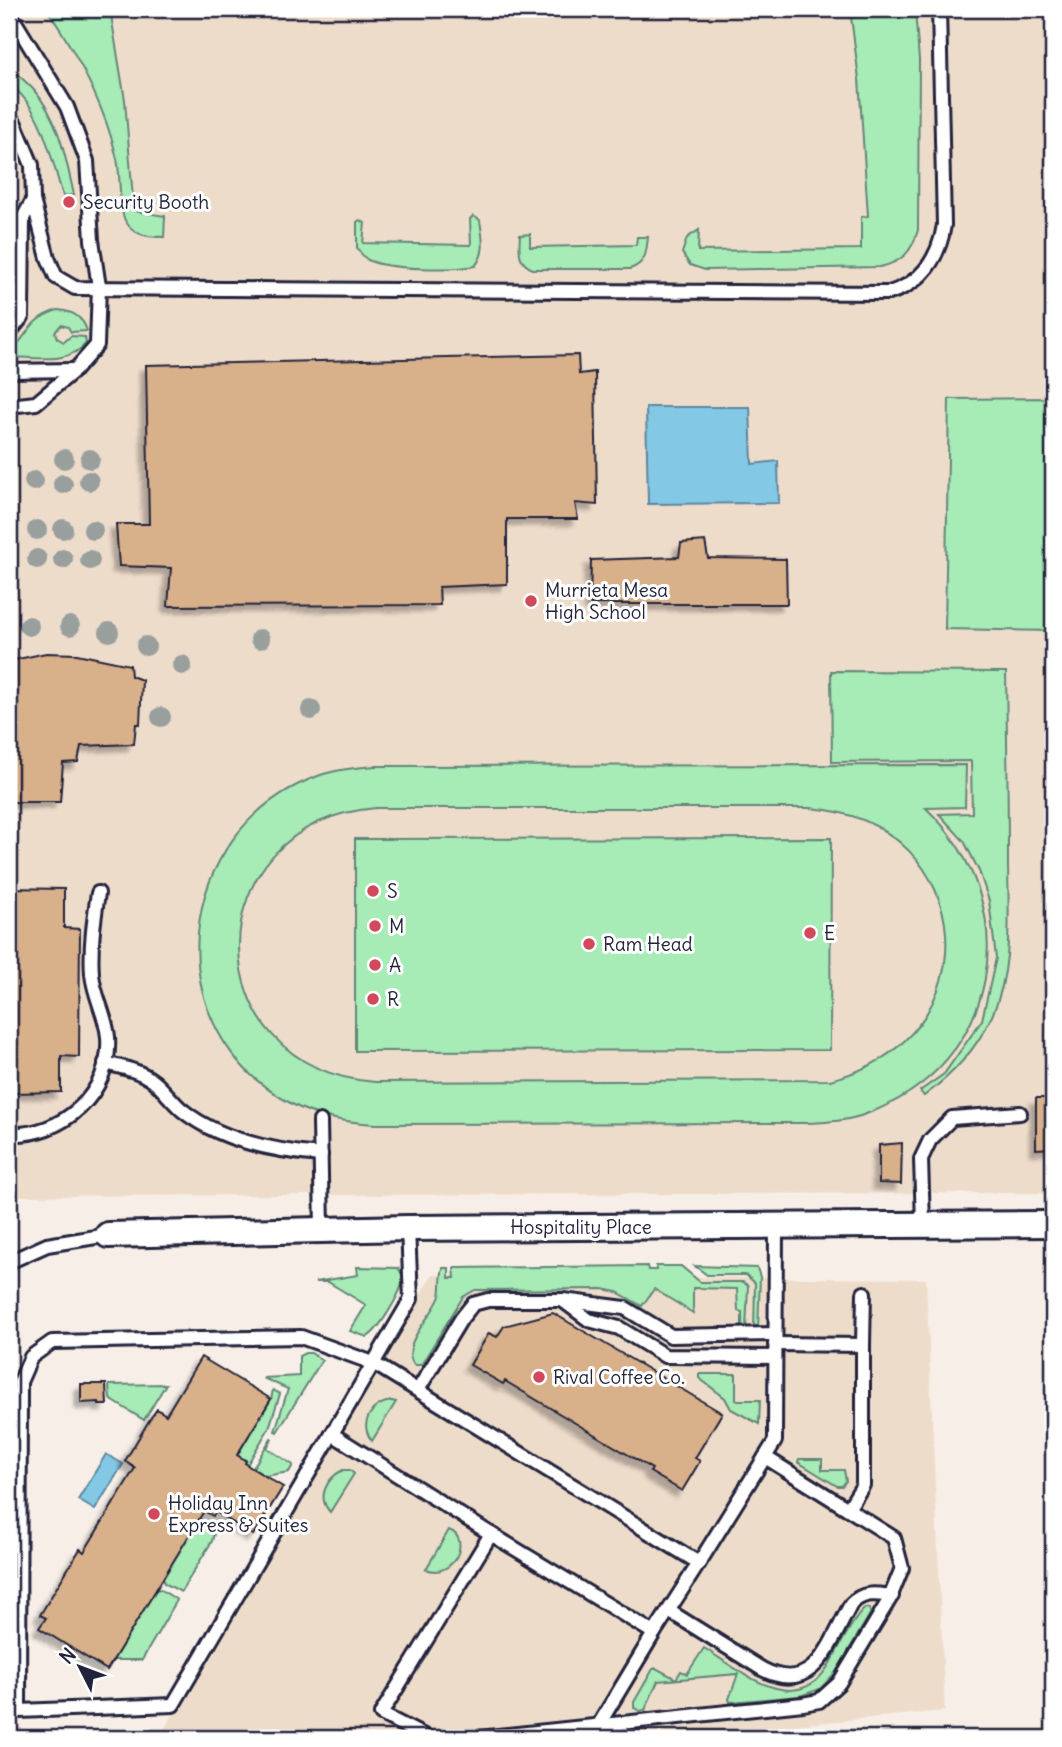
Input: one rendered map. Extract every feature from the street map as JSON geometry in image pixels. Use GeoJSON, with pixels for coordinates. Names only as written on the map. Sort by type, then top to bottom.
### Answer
{"type":"FeatureCollection","features":[{"type":"Feature","properties":{"kind":"street","name":"Hospitality Place"},"geometry":{"type":"LineString","coordinates":[[108,1235],[408,1228],[1053,1224]]}},
{"type":"Feature","properties":{"kind":"lane"},"geometry":{"type":"LineString","coordinates":[[9,116],[32,165],[33,200],[48,258],[56,277],[75,288],[889,293],[902,289],[923,274],[941,242],[944,225],[939,9]]}},
{"type":"Feature","properties":{"kind":"lane"},"geometry":{"type":"LineString","coordinates":[[9,12],[67,107],[87,161],[92,240],[99,287],[97,345],[75,370],[37,403],[9,406]]}},
{"type":"Feature","properties":{"kind":"lane"},"geometry":{"type":"LineString","coordinates":[[9,333],[22,317],[23,218],[33,200]]}},
{"type":"Feature","properties":{"kind":"lane"},"geometry":{"type":"LineString","coordinates":[[9,371],[75,370]]}},
{"type":"Feature","properties":{"kind":"lane"},"geometry":{"type":"LineString","coordinates":[[9,1134],[25,1135],[42,1131],[81,1108],[103,1074],[108,1037],[92,972],[92,932],[98,893]]}},
{"type":"Feature","properties":{"kind":"lane"},"geometry":{"type":"LineString","coordinates":[[105,1063],[136,1070],[157,1083],[183,1110],[207,1125],[237,1138],[290,1153],[321,1156]]}},
{"type":"Feature","properties":{"kind":"lane"},"geometry":{"type":"LineString","coordinates":[[923,1224],[921,1158],[930,1140],[952,1118],[1020,1113]]}},
{"type":"Feature","properties":{"kind":"lane"},"geometry":{"type":"LineString","coordinates":[[320,1121],[322,1230]]}},
{"type":"Feature","properties":{"kind":"lane"},"geometry":{"type":"LineString","coordinates":[[598,1726],[775,1441],[776,1226]]}},
{"type":"Feature","properties":{"kind":"lane"},"geometry":{"type":"LineString","coordinates":[[408,1228],[411,1299],[373,1363],[173,1705],[19,1711],[20,1382],[31,1357],[52,1342],[301,1336],[373,1363],[699,1563]]}},
{"type":"Feature","properties":{"kind":"lane"},"geometry":{"type":"LineString","coordinates":[[9,1262],[47,1245],[108,1235]]}},
{"type":"Feature","properties":{"kind":"lane"},"geometry":{"type":"LineString","coordinates":[[848,1509],[863,1485],[864,1293]]}},
{"type":"Feature","properties":{"kind":"lane"},"geometry":{"type":"LineString","coordinates":[[418,1390],[461,1318],[473,1304],[488,1300],[562,1300],[625,1308],[671,1336],[775,1345],[863,1345]]}},
{"type":"Feature","properties":{"kind":"lane"},"geometry":{"type":"LineString","coordinates":[[562,1300],[589,1320],[619,1328],[665,1356],[775,1345]]}},
{"type":"Feature","properties":{"kind":"lane"},"geometry":{"type":"LineString","coordinates":[[332,1434],[654,1633]]}},
{"type":"Feature","properties":{"kind":"lane"},"geometry":{"type":"LineString","coordinates":[[479,1738],[819,1701],[839,1683],[892,1596],[902,1568],[894,1538],[765,1457]]}},
{"type":"Feature","properties":{"kind":"lane"},"geometry":{"type":"LineString","coordinates":[[428,1738],[381,1714],[491,1534]]}},
{"type":"Feature","properties":{"kind":"lane"},"geometry":{"type":"LineString","coordinates":[[669,1611],[762,1669],[788,1678],[803,1676],[813,1668],[851,1604],[858,1597],[869,1593],[892,1596]]}},
{"type":"Feature","properties":{"kind":"shaded area","name":"Murrieta Mesa High School"},"geometry":{"type":"Polygon","coordinates":[[[9,9],[1053,9],[1053,1193],[9,1196],[9,9]]]}},
{"type":"Feature","properties":{"kind":"shaded area"},"geometry":{"type":"Polygon","coordinates":[[[432,1275],[926,1279],[945,1711],[656,1738],[178,1738],[163,1731],[432,1275]]]}},
{"type":"Feature","properties":{"kind":"green space"},"geometry":{"type":"Polygon","coordinates":[[[47,9],[110,9],[125,100],[134,211],[165,216],[164,237],[138,233],[123,217],[118,166],[112,139],[79,62],[47,9]]]}},
{"type":"Feature","properties":{"kind":"green space"},"geometry":{"type":"Polygon","coordinates":[[[850,9],[915,9],[919,60],[918,230],[913,244],[900,259],[880,267],[705,270],[690,265],[682,253],[687,238],[699,230],[698,251],[861,249],[861,217],[868,216],[859,79],[850,9]]]}},
{"type":"Feature","properties":{"kind":"green space"},"geometry":{"type":"Polygon","coordinates":[[[9,66],[33,89],[49,113],[60,139],[74,195],[63,196],[38,120],[21,94],[9,84],[9,66]]]}},
{"type":"Feature","properties":{"kind":"green space"},"geometry":{"type":"Polygon","coordinates":[[[473,216],[480,220],[483,244],[475,266],[390,266],[368,260],[357,248],[357,222],[360,220],[365,223],[363,243],[471,245],[470,219],[473,216]]]}},
{"type":"Feature","properties":{"kind":"green space"},"geometry":{"type":"Polygon","coordinates":[[[530,234],[530,247],[636,245],[637,237],[648,237],[643,260],[630,269],[533,269],[524,263],[519,250],[520,235],[530,234]]]}},
{"type":"Feature","properties":{"kind":"green space"},"geometry":{"type":"Polygon","coordinates":[[[58,310],[68,312],[83,322],[87,331],[71,332],[68,327],[61,325],[55,332],[57,338],[64,342],[71,336],[85,337],[86,343],[79,350],[51,358],[9,357],[9,352],[34,323],[58,310]]]}},
{"type":"Feature","properties":{"kind":"green space"},"geometry":{"type":"Polygon","coordinates":[[[1053,398],[1053,631],[945,629],[949,399],[1053,398]]]}},
{"type":"Feature","properties":{"kind":"green space"},"geometry":{"type":"Polygon","coordinates":[[[831,671],[1006,672],[1009,918],[1004,978],[992,1016],[979,1040],[954,1070],[924,1096],[920,1091],[944,1074],[982,1020],[996,958],[989,901],[979,871],[964,841],[939,814],[972,813],[971,761],[832,762],[831,671]]]}},
{"type":"Feature","properties":{"kind":"green space"},"geometry":{"type":"Polygon","coordinates":[[[966,765],[965,807],[926,808],[958,847],[978,890],[987,935],[985,979],[971,1021],[947,1059],[912,1091],[866,1114],[838,1121],[375,1124],[332,1119],[302,1109],[247,1071],[217,1029],[200,982],[198,932],[209,884],[233,839],[270,802],[318,776],[340,770],[376,766],[966,765]],[[376,808],[316,824],[273,855],[248,898],[239,945],[247,993],[273,1035],[315,1067],[375,1082],[830,1080],[884,1057],[921,1022],[941,980],[946,934],[935,889],[908,850],[867,822],[810,808],[376,808]]]}},
{"type":"Feature","properties":{"kind":"green space"},"geometry":{"type":"Polygon","coordinates":[[[831,838],[830,1050],[355,1051],[355,839],[831,838]]]}},
{"type":"Feature","properties":{"kind":"green space"},"geometry":{"type":"Polygon","coordinates":[[[647,1266],[648,1270],[656,1270],[656,1266],[681,1266],[700,1282],[743,1282],[748,1286],[746,1331],[742,1326],[742,1312],[738,1311],[737,1289],[693,1288],[693,1313],[654,1289],[642,1306],[617,1292],[603,1289],[475,1290],[463,1297],[421,1365],[414,1365],[411,1348],[440,1296],[443,1268],[449,1268],[449,1278],[455,1278],[454,1268],[647,1266]]]}},
{"type":"Feature","properties":{"kind":"green space"},"geometry":{"type":"Polygon","coordinates":[[[695,1266],[757,1268],[760,1277],[758,1330],[754,1331],[755,1283],[746,1275],[707,1275],[695,1266]]]}},
{"type":"Feature","properties":{"kind":"green space"},"geometry":{"type":"Polygon","coordinates":[[[357,1267],[398,1268],[403,1278],[388,1313],[367,1337],[350,1331],[366,1305],[328,1282],[315,1282],[358,1275],[357,1267]]]}},
{"type":"Feature","properties":{"kind":"green space"},"geometry":{"type":"Polygon","coordinates":[[[311,1353],[322,1360],[277,1432],[275,1431],[288,1389],[263,1378],[299,1376],[299,1356],[311,1353]]]}},
{"type":"Feature","properties":{"kind":"green space"},"geometry":{"type":"Polygon","coordinates":[[[699,1374],[736,1374],[736,1400],[760,1400],[759,1424],[731,1409],[725,1398],[699,1378],[699,1374]]]}},
{"type":"Feature","properties":{"kind":"green space"},"geometry":{"type":"Polygon","coordinates":[[[166,1384],[144,1420],[110,1399],[109,1385],[166,1384]]]}},
{"type":"Feature","properties":{"kind":"green space"},"geometry":{"type":"Polygon","coordinates":[[[273,1390],[280,1394],[269,1428],[247,1465],[246,1460],[237,1455],[271,1399],[273,1390]]]}},
{"type":"Feature","properties":{"kind":"green space"},"geometry":{"type":"Polygon","coordinates":[[[396,1402],[372,1441],[366,1427],[369,1415],[378,1406],[396,1402]]]}},
{"type":"Feature","properties":{"kind":"green space"},"geometry":{"type":"Polygon","coordinates":[[[271,1438],[267,1448],[293,1465],[289,1472],[265,1476],[253,1468],[271,1438]]]}},
{"type":"Feature","properties":{"kind":"green space"},"geometry":{"type":"Polygon","coordinates":[[[799,1459],[822,1459],[822,1470],[844,1470],[846,1481],[842,1486],[837,1486],[798,1462],[799,1459]]]}},
{"type":"Feature","properties":{"kind":"green space"},"geometry":{"type":"Polygon","coordinates":[[[350,1470],[354,1474],[330,1512],[324,1500],[325,1488],[337,1473],[350,1470]]]}},
{"type":"Feature","properties":{"kind":"green space"},"geometry":{"type":"Polygon","coordinates":[[[199,1519],[215,1530],[212,1541],[181,1592],[164,1583],[163,1578],[199,1519]]]}},
{"type":"Feature","properties":{"kind":"green space"},"geometry":{"type":"Polygon","coordinates":[[[449,1530],[459,1541],[456,1557],[444,1569],[426,1569],[449,1530]]]}},
{"type":"Feature","properties":{"kind":"green space"},"geometry":{"type":"Polygon","coordinates":[[[160,1589],[177,1600],[142,1660],[113,1660],[155,1590],[160,1589]]]}},
{"type":"Feature","properties":{"kind":"green space"},"geometry":{"type":"Polygon","coordinates":[[[865,1608],[870,1609],[870,1614],[836,1672],[820,1689],[800,1696],[730,1702],[738,1674],[658,1681],[645,1710],[634,1708],[634,1702],[653,1669],[656,1668],[676,1679],[681,1671],[687,1674],[704,1648],[766,1685],[799,1689],[814,1682],[827,1668],[849,1629],[865,1608]]]}},
{"type":"Feature","properties":{"kind":"water"},"geometry":{"type":"Polygon","coordinates":[[[646,407],[750,407],[752,464],[778,461],[779,503],[648,504],[646,407]]]}},
{"type":"Feature","properties":{"kind":"water"},"geometry":{"type":"Polygon","coordinates":[[[106,1454],[123,1464],[95,1510],[78,1500],[106,1454]]]}},
{"type":"Feature","properties":{"kind":"building"},"geometry":{"type":"Polygon","coordinates":[[[578,355],[579,374],[595,372],[597,505],[575,503],[578,519],[507,519],[507,584],[439,587],[440,605],[168,606],[171,568],[119,566],[116,524],[149,524],[146,365],[578,355]]]}},
{"type":"Feature","properties":{"kind":"building"},"geometry":{"type":"Polygon","coordinates":[[[705,541],[708,558],[786,559],[787,604],[590,604],[591,560],[679,557],[681,543],[705,541]]]}},
{"type":"Feature","properties":{"kind":"building"},"geometry":{"type":"Polygon","coordinates":[[[46,653],[77,654],[130,665],[131,676],[142,680],[140,724],[136,724],[134,744],[81,746],[78,762],[63,763],[60,802],[9,802],[9,661],[46,653]]]}},
{"type":"Feature","properties":{"kind":"building"},"geometry":{"type":"Polygon","coordinates":[[[9,888],[64,889],[64,928],[80,929],[79,1057],[61,1056],[61,1092],[13,1093],[13,1057],[9,1056],[9,888]]]}},
{"type":"Feature","properties":{"kind":"building"},"geometry":{"type":"Polygon","coordinates":[[[1036,1098],[1053,1098],[1053,1148],[1036,1149],[1036,1098]]]}},
{"type":"Feature","properties":{"kind":"building"},"geometry":{"type":"Polygon","coordinates":[[[902,1143],[901,1184],[879,1183],[879,1145],[902,1143]]]}},
{"type":"Feature","properties":{"kind":"building"},"geometry":{"type":"Polygon","coordinates":[[[553,1313],[722,1413],[695,1458],[700,1461],[682,1491],[650,1472],[652,1469],[505,1381],[503,1384],[470,1365],[489,1333],[497,1337],[504,1326],[553,1313]]]}},
{"type":"Feature","properties":{"kind":"building","name":"Holiday Inn Express & Suites"},"geometry":{"type":"Polygon","coordinates":[[[201,1357],[271,1399],[237,1455],[250,1467],[283,1487],[253,1535],[216,1512],[213,1516],[204,1511],[107,1670],[39,1628],[46,1618],[40,1615],[80,1549],[84,1552],[135,1468],[125,1461],[150,1419],[157,1409],[166,1415],[201,1357]]]}},
{"type":"Feature","properties":{"kind":"building"},"geometry":{"type":"Polygon","coordinates":[[[81,1384],[106,1384],[107,1405],[99,1405],[99,1402],[81,1403],[81,1384]]]}},
{"type":"Feature","properties":{"kind":"place","name":"Security Booth"},"geometry":{"type":"Point","coordinates":[69,202]}},
{"type":"Feature","properties":{"kind":"place","name":"Murrieta Mesa High School"},"geometry":{"type":"Point","coordinates":[531,601]}},
{"type":"Feature","properties":{"kind":"place","name":"S"},"geometry":{"type":"Point","coordinates":[373,891]}},
{"type":"Feature","properties":{"kind":"place","name":"M"},"geometry":{"type":"Point","coordinates":[375,926]}},
{"type":"Feature","properties":{"kind":"place","name":"E"},"geometry":{"type":"Point","coordinates":[810,933]}},
{"type":"Feature","properties":{"kind":"place","name":"Ram Head"},"geometry":{"type":"Point","coordinates":[589,944]}},
{"type":"Feature","properties":{"kind":"place","name":"A"},"geometry":{"type":"Point","coordinates":[375,965]}},
{"type":"Feature","properties":{"kind":"place","name":"R"},"geometry":{"type":"Point","coordinates":[373,999]}},
{"type":"Feature","properties":{"kind":"place","name":"Rival Coffee Co."},"geometry":{"type":"Point","coordinates":[539,1377]}},
{"type":"Feature","properties":{"kind":"place","name":"Holiday Inn Express & Suites"},"geometry":{"type":"Point","coordinates":[154,1514]}}]}
